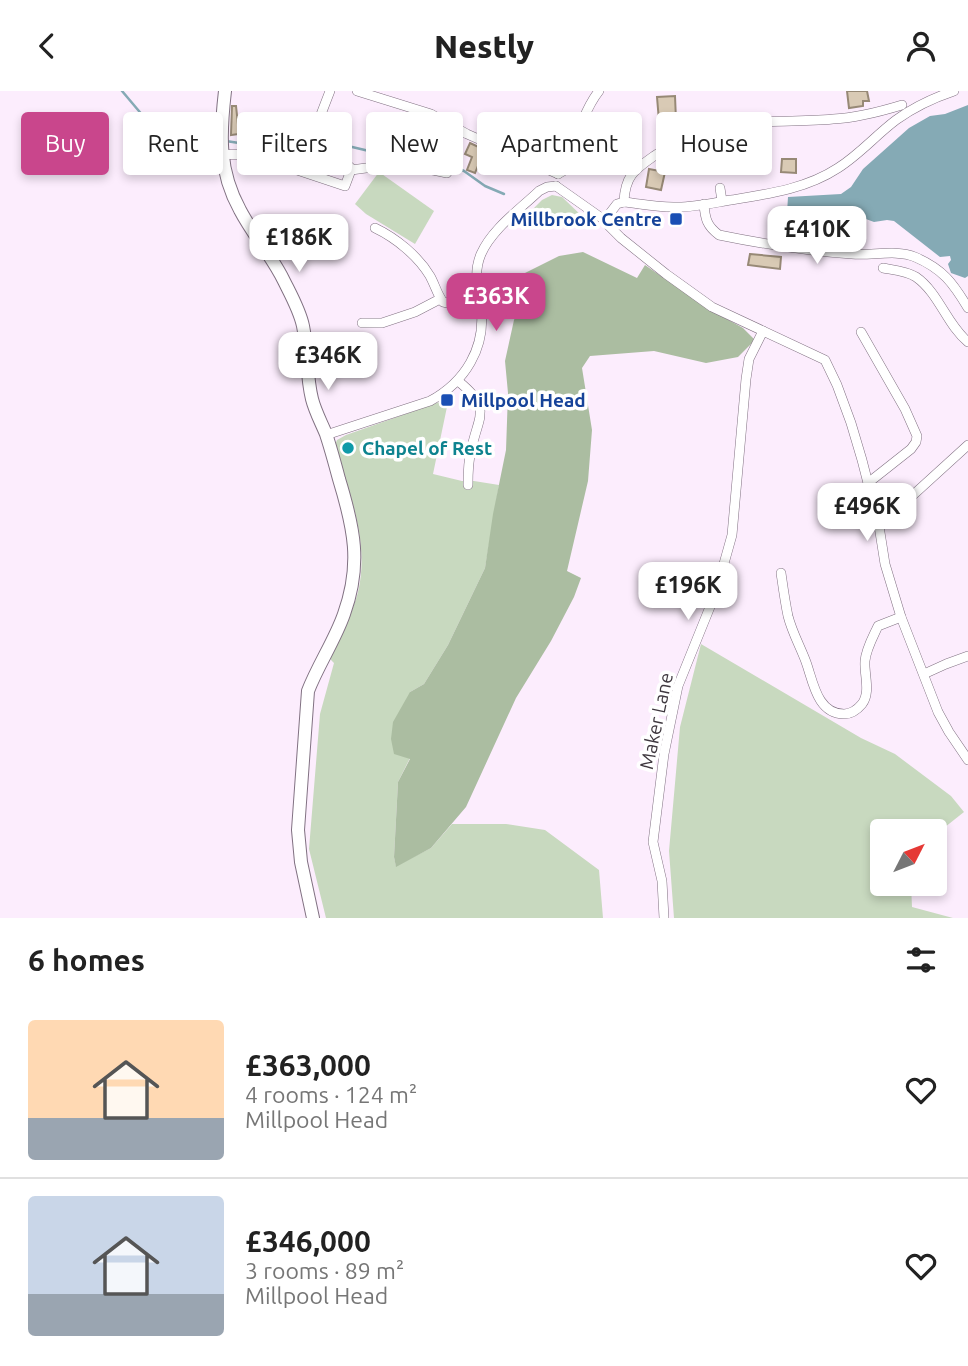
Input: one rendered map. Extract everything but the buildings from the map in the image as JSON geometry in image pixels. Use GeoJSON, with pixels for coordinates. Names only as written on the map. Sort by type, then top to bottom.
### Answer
{"type":"FeatureCollection","features":[{"type":"Feature","properties":{"kind":"main road"},"geometry":{"type":"LineString","coordinates":[[223,126],[225,91]]}},
{"type":"Feature","properties":{"kind":"main road"},"geometry":{"type":"LineString","coordinates":[[223,158],[224,173],[232,195],[274,261],[302,323],[312,400],[326,435],[352,524],[355,552],[353,582],[344,616],[308,691],[298,830],[301,862],[313,918]]}},
{"type":"Feature","properties":{"kind":"street"},"geometry":{"type":"LineString","coordinates":[[321,112],[330,91]]}},
{"type":"Feature","properties":{"kind":"street"},"geometry":{"type":"LineString","coordinates":[[357,91],[431,114],[477,138]]}},
{"type":"Feature","properties":{"kind":"street"},"geometry":{"type":"LineString","coordinates":[[588,112],[599,91]]}},
{"type":"Feature","properties":{"kind":"street"},"geometry":{"type":"LineString","coordinates":[[607,217],[617,204],[624,202],[678,207],[793,189],[837,169],[894,121],[910,111],[954,91]]}},
{"type":"Feature","properties":{"kind":"street"},"geometry":{"type":"LineString","coordinates":[[642,164],[666,149],[678,136],[715,125],[867,119],[902,105]]}},
{"type":"Feature","properties":{"kind":"street"},"geometry":{"type":"LineString","coordinates":[[310,175],[344,187],[350,175]]}},
{"type":"Feature","properties":{"kind":"street"},"geometry":{"type":"LineString","coordinates":[[556,186],[558,175]]}},
{"type":"Feature","properties":{"kind":"street"},"geometry":{"type":"LineString","coordinates":[[624,202],[625,189],[631,175]]}},
{"type":"Feature","properties":{"kind":"street"},"geometry":{"type":"LineString","coordinates":[[326,435],[430,401],[444,394],[458,381],[473,360],[482,333],[481,306],[476,282],[477,268],[487,243],[497,230],[539,191],[556,186],[600,216],[607,217]]}},
{"type":"Feature","properties":{"kind":"street"},"geometry":{"type":"LineString","coordinates":[[720,188],[722,201]]}},
{"type":"Feature","properties":{"kind":"street"},"geometry":{"type":"LineString","coordinates":[[704,204],[706,221],[719,235],[777,247],[856,255],[912,255],[943,273],[968,308]]}},
{"type":"Feature","properties":{"kind":"street"},"geometry":{"type":"LineString","coordinates":[[607,217],[614,233],[712,307],[825,359],[851,423],[879,526],[885,564],[901,617],[938,712],[968,760]]}},
{"type":"Feature","properties":{"kind":"street"},"geometry":{"type":"LineString","coordinates":[[375,228],[399,243],[422,266],[440,299],[449,304],[481,306]]}},
{"type":"Feature","properties":{"kind":"street"},"geometry":{"type":"LineString","coordinates":[[883,268],[917,278],[968,344]]}},
{"type":"Feature","properties":{"kind":"street"},"geometry":{"type":"LineString","coordinates":[[362,323],[382,323],[415,312],[440,299]]}},
{"type":"Feature","properties":{"kind":"street","name":"Maker Lane"},"geometry":{"type":"LineString","coordinates":[[664,918],[662,881],[653,842],[664,754],[678,686],[716,592],[732,535],[749,359],[763,331]]}},
{"type":"Feature","properties":{"kind":"street"},"geometry":{"type":"LineString","coordinates":[[861,332],[905,409],[917,436],[911,449],[868,483]]}},
{"type":"Feature","properties":{"kind":"street"},"geometry":{"type":"LineString","coordinates":[[458,381],[474,396],[481,413],[471,449],[468,485]]}},
{"type":"Feature","properties":{"kind":"street"},"geometry":{"type":"LineString","coordinates":[[879,526],[968,445]]}},
{"type":"Feature","properties":{"kind":"street"},"geometry":{"type":"LineString","coordinates":[[781,573],[793,635],[818,697],[830,711],[851,713],[859,708],[865,700],[865,661],[870,643],[878,626],[901,617]]}},
{"type":"Feature","properties":{"kind":"street"},"geometry":{"type":"LineString","coordinates":[[924,674],[968,656]]}},
{"type":"Feature","properties":{"kind":"green space"},"geometry":{"type":"Polygon","coordinates":[[[377,175],[383,175],[434,211],[415,244],[366,214],[355,204],[377,175]]]}},
{"type":"Feature","properties":{"kind":"green space"},"geometry":{"type":"Polygon","coordinates":[[[552,195],[562,197],[584,218],[517,225],[542,200],[552,195]]]}},
{"type":"Feature","properties":{"kind":"green space"},"geometry":{"type":"Polygon","coordinates":[[[583,252],[637,278],[645,265],[707,308],[743,328],[755,340],[738,357],[706,363],[654,351],[590,356],[582,368],[592,430],[588,481],[567,571],[581,578],[574,597],[516,698],[466,807],[431,848],[396,867],[394,857],[398,782],[410,759],[394,754],[391,739],[393,722],[410,692],[424,684],[448,645],[485,568],[506,450],[508,393],[505,361],[514,320],[526,293],[523,274],[559,256],[583,252]]]}},
{"type":"Feature","properties":{"kind":"green space"},"geometry":{"type":"Polygon","coordinates":[[[445,400],[448,402],[433,474],[462,481],[499,485],[485,568],[448,645],[424,684],[410,692],[410,758],[398,782],[394,857],[396,866],[431,848],[452,824],[506,824],[545,830],[599,870],[603,918],[326,918],[309,849],[320,714],[334,663],[331,657],[358,592],[361,573],[360,536],[335,445],[337,440],[346,435],[445,400]]]}},
{"type":"Feature","properties":{"kind":"green space"},"geometry":{"type":"Polygon","coordinates":[[[701,644],[861,738],[895,754],[951,796],[964,812],[947,825],[947,819],[870,819],[870,896],[912,896],[912,907],[953,918],[674,918],[669,851],[680,727],[701,644]]]}},
{"type":"Feature","properties":{"kind":"water"},"geometry":{"type":"Polygon","coordinates":[[[968,105],[968,276],[965,278],[951,273],[948,264],[950,256],[940,257],[894,221],[874,222],[855,215],[787,213],[788,197],[841,194],[851,187],[863,169],[909,128],[930,116],[945,114],[968,105]]]}},
{"type":"Feature","properties":{"kind":"waterway"},"geometry":{"type":"LineString","coordinates":[[122,91],[140,112]]}},
{"type":"Feature","properties":{"kind":"waterway"},"geometry":{"type":"LineString","coordinates":[[226,141],[237,142]]}},
{"type":"Feature","properties":{"kind":"waterway"},"geometry":{"type":"LineString","coordinates":[[352,147],[386,155],[430,155],[504,194]]}},
{"type":"Feature","properties":{"kind":"place","name":"Millbrook Centre"},"geometry":{"type":"Point","coordinates":[676,219]}},
{"type":"Feature","properties":{"kind":"place","name":"Millpool Head"},"geometry":{"type":"Point","coordinates":[447,400]}},
{"type":"Feature","properties":{"kind":"place","name":"Chapel of Rest"},"geometry":{"type":"Point","coordinates":[348,448]}}]}
